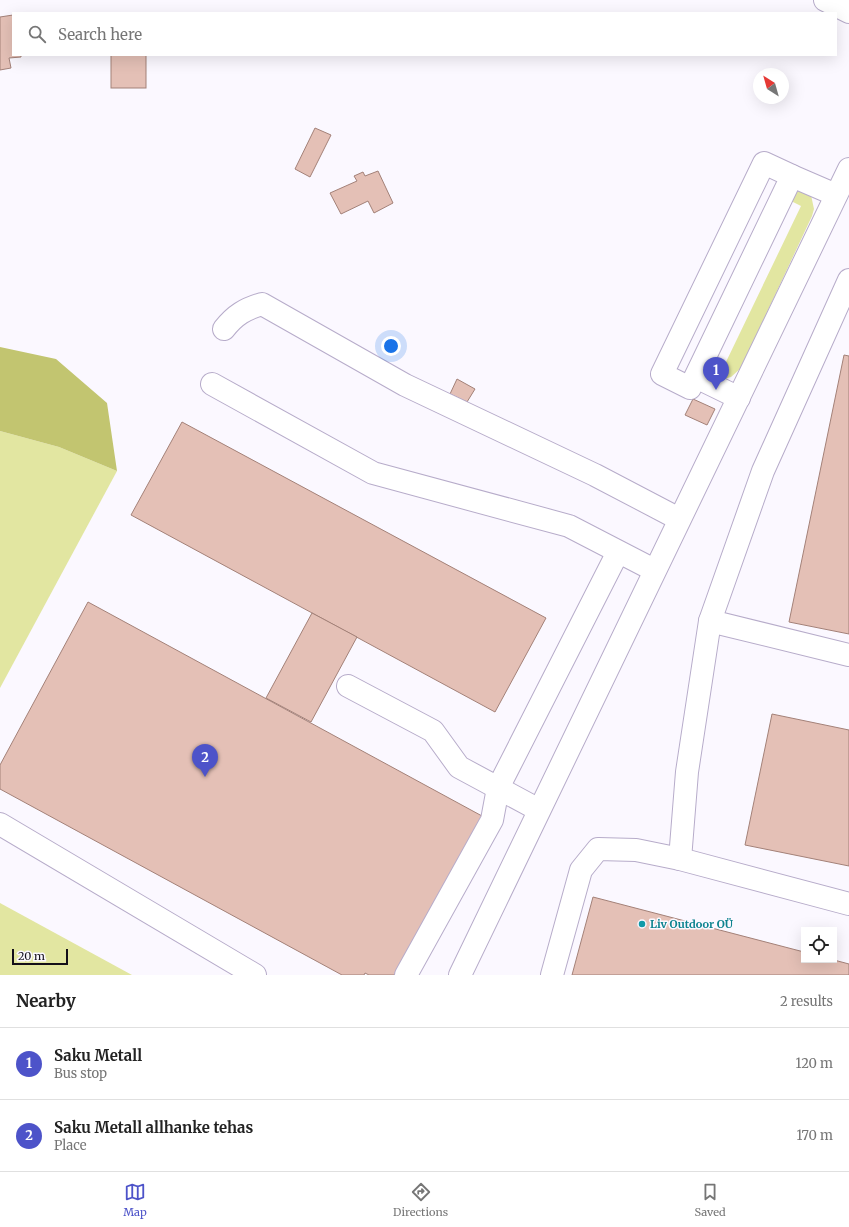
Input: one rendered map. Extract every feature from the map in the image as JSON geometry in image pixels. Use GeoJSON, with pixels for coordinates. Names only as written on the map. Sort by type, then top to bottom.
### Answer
{"type":"FeatureCollection","features":[{"type":"Feature","properties":{"kind":"street"},"geometry":{"type":"LineString","coordinates":[[825,0],[849,12]]}},
{"type":"Feature","properties":{"kind":"street"},"geometry":{"type":"LineString","coordinates":[[792,176],[690,388],[662,374],[764,163],[836,195]]}},
{"type":"Feature","properties":{"kind":"street"},"geometry":{"type":"LineString","coordinates":[[460,975],[654,570],[739,398],[849,169]]}},
{"type":"Feature","properties":{"kind":"street"},"geometry":{"type":"LineString","coordinates":[[680,859],[687,772],[710,621],[763,471],[849,280]]}},
{"type":"Feature","properties":{"kind":"street"},"geometry":{"type":"LineString","coordinates":[[224,329],[233,317],[262,304],[405,385],[595,475],[679,519]]}},
{"type":"Feature","properties":{"kind":"street"},"geometry":{"type":"LineString","coordinates":[[696,377],[739,398]]}},
{"type":"Feature","properties":{"kind":"street"},"geometry":{"type":"LineString","coordinates":[[212,384],[373,473],[569,526],[654,570]]}},
{"type":"Feature","properties":{"kind":"street"},"geometry":{"type":"LineString","coordinates":[[406,975],[492,820],[498,788],[618,552]]}},
{"type":"Feature","properties":{"kind":"street"},"geometry":{"type":"LineString","coordinates":[[710,621],[849,655]]}},
{"type":"Feature","properties":{"kind":"street"},"geometry":{"type":"LineString","coordinates":[[348,686],[433,731],[459,766],[540,810]]}},
{"type":"Feature","properties":{"kind":"street"},"geometry":{"type":"LineString","coordinates":[[0,824],[255,975]]}},
{"type":"Feature","properties":{"kind":"street"},"geometry":{"type":"LineString","coordinates":[[552,975],[581,870],[598,849],[636,850],[680,859],[849,904]]}},
{"type":"Feature","properties":{"kind":"green space"},"geometry":{"type":"Polygon","coordinates":[[[799,191],[811,195],[814,209],[812,216],[741,368],[731,377],[724,379],[714,375],[711,369],[711,358],[725,364],[801,206],[787,199],[799,191]]]}},
{"type":"Feature","properties":{"kind":"green space"},"geometry":{"type":"Polygon","coordinates":[[[0,347],[56,359],[107,403],[117,471],[59,447],[0,431],[0,347]]]}},
{"type":"Feature","properties":{"kind":"green space"},"geometry":{"type":"Polygon","coordinates":[[[0,431],[59,447],[117,471],[0,688],[0,431]]]}},
{"type":"Feature","properties":{"kind":"green space"},"geometry":{"type":"Polygon","coordinates":[[[0,903],[132,975],[0,975],[0,903]]]}},
{"type":"Feature","properties":{"kind":"building"},"geometry":{"type":"Polygon","coordinates":[[[12,15],[12,56],[21,57],[9,58],[11,68],[0,70],[0,17],[12,15]]]}},
{"type":"Feature","properties":{"kind":"building"},"geometry":{"type":"Polygon","coordinates":[[[111,56],[146,56],[146,88],[111,88],[111,56]]]}},
{"type":"Feature","properties":{"kind":"building"},"geometry":{"type":"Polygon","coordinates":[[[315,128],[331,135],[310,177],[295,169],[315,128]]]}},
{"type":"Feature","properties":{"kind":"building"},"geometry":{"type":"Polygon","coordinates":[[[378,171],[393,203],[374,213],[368,201],[341,214],[330,193],[357,181],[354,176],[363,172],[365,176],[378,171]]]}},
{"type":"Feature","properties":{"kind":"building"},"geometry":{"type":"Polygon","coordinates":[[[844,355],[849,356],[849,634],[789,622],[844,355]]]}},
{"type":"Feature","properties":{"kind":"building"},"geometry":{"type":"Polygon","coordinates":[[[457,379],[475,389],[467,402],[450,394],[457,379]]]}},
{"type":"Feature","properties":{"kind":"building"},"geometry":{"type":"Polygon","coordinates":[[[693,399],[715,409],[707,425],[685,415],[693,399]]]}},
{"type":"Feature","properties":{"kind":"building"},"geometry":{"type":"Polygon","coordinates":[[[182,422],[546,618],[495,712],[131,515],[182,422]]]}},
{"type":"Feature","properties":{"kind":"building"},"geometry":{"type":"Polygon","coordinates":[[[88,602],[482,816],[396,975],[369,975],[365,973],[364,975],[342,975],[0,789],[0,765],[88,602]]]}},
{"type":"Feature","properties":{"kind":"building"},"geometry":{"type":"Polygon","coordinates":[[[312,613],[357,637],[311,722],[266,698],[312,613]]]}},
{"type":"Feature","properties":{"kind":"building"},"geometry":{"type":"Polygon","coordinates":[[[772,714],[849,730],[849,866],[745,845],[772,714]]]}},
{"type":"Feature","properties":{"kind":"building","name":"Liv Outdoor OÜ"},"geometry":{"type":"Polygon","coordinates":[[[593,897],[801,951],[801,963],[837,963],[837,961],[849,964],[849,975],[572,975],[593,897]]]}},
{"type":"Feature","properties":{"kind":"place","name":"Saku Metall"},"geometry":{"type":"Point","coordinates":[716,390]}},
{"type":"Feature","properties":{"kind":"place","name":"Saku Metall allhanke tehas"},"geometry":{"type":"Point","coordinates":[205,777]}},
{"type":"Feature","properties":{"kind":"place","name":"Liv Outdoor OÜ"},"geometry":{"type":"Point","coordinates":[642,924]}}]}
